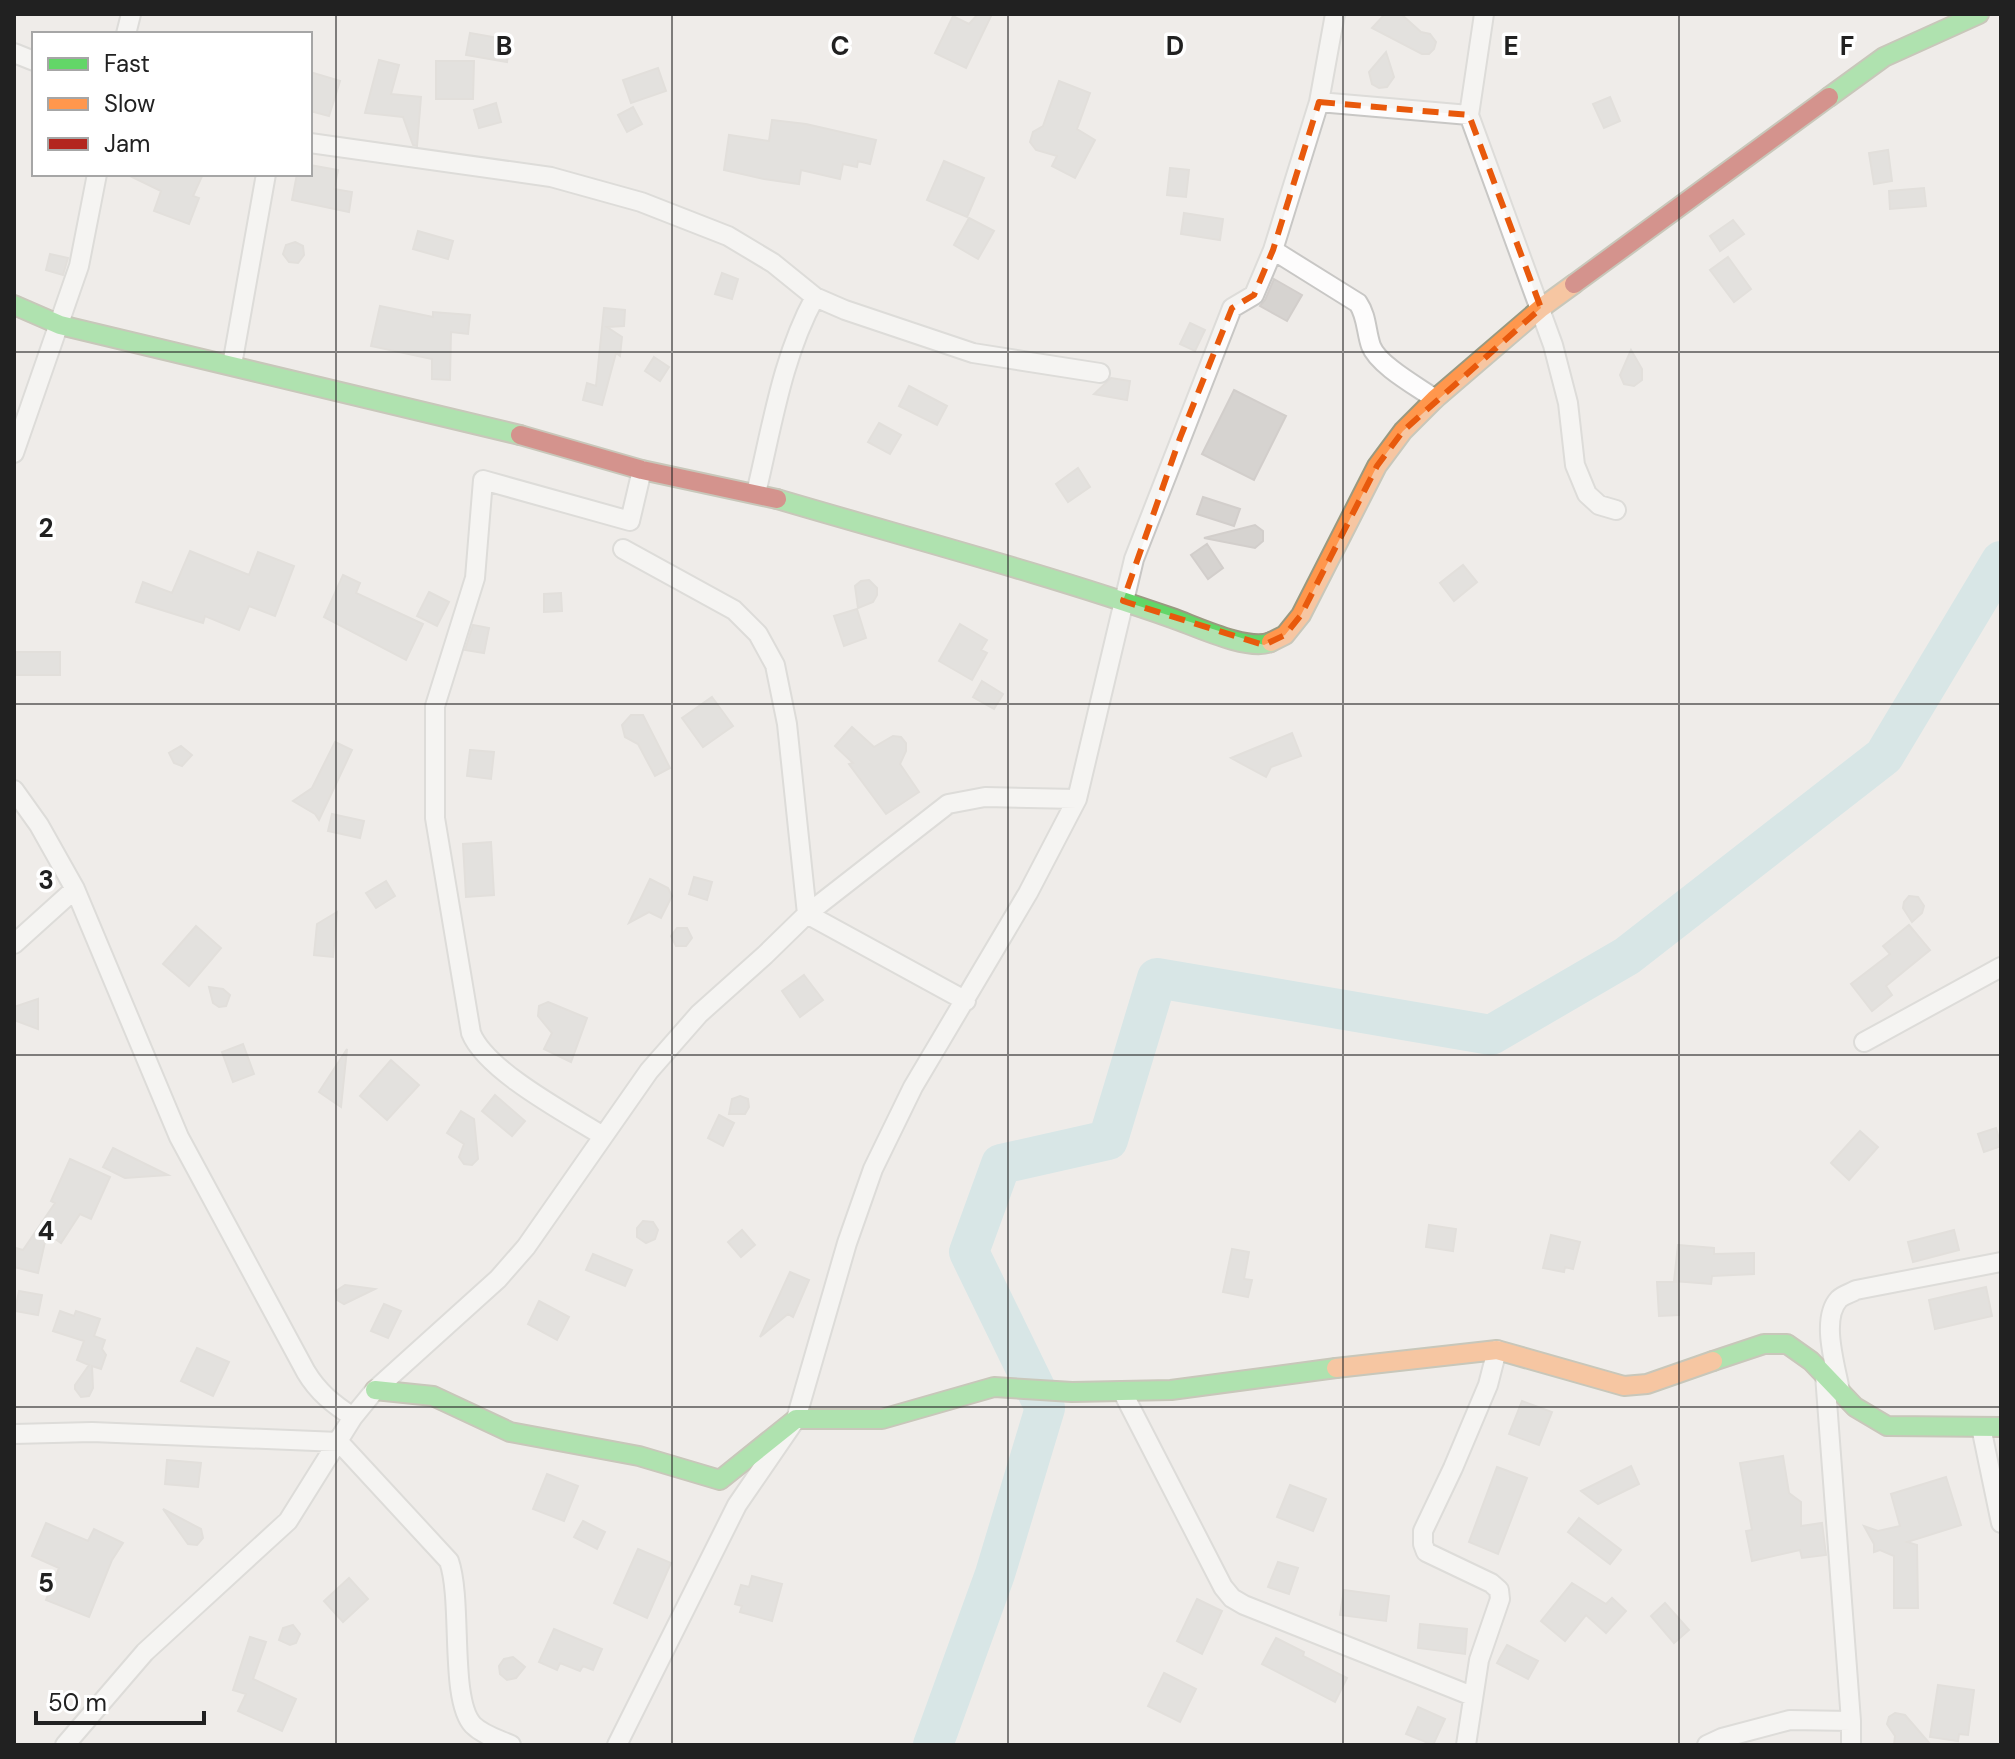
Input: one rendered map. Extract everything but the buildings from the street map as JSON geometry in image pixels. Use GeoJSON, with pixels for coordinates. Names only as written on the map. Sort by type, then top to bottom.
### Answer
{"type":"FeatureCollection","features":[{"type":"Feature","properties":{"kind":"street"},"geometry":{"type":"LineString","coordinates":[[617,1745],[737,1505],[796,1419],[847,1243],[873,1169],[913,1087],[1028,893],[1077,799],[1134,559],[1232,308],[1254,295],[1273,250],[1319,102],[1335,14]]}},
{"type":"Feature","properties":{"kind":"street"},"geometry":{"type":"LineString","coordinates":[[1484,14],[1469,115],[1541,308],[1568,403],[1575,465],[1587,494],[1599,505],[1616,510]]}},
{"type":"Feature","properties":{"kind":"street"},"geometry":{"type":"LineString","coordinates":[[14,305],[60,325],[521,435],[642,470],[756,493],[1123,601],[1241,642],[1264,645],[1285,635],[1301,615],[1377,466],[1403,431],[1435,399],[1541,308],[1884,57],[1979,14]]}},
{"type":"Feature","properties":{"kind":"street"},"geometry":{"type":"LineString","coordinates":[[1319,102],[1469,115]]}},
{"type":"Feature","properties":{"kind":"street"},"geometry":{"type":"LineString","coordinates":[[312,143],[551,177],[641,202],[728,236],[773,263],[815,297],[845,310],[973,353],[1100,373]]}},
{"type":"Feature","properties":{"kind":"street"},"geometry":{"type":"LineString","coordinates":[[14,453],[79,266],[97,176]]}},
{"type":"Feature","properties":{"kind":"street"},"geometry":{"type":"LineString","coordinates":[[232,365],[266,176]]}},
{"type":"Feature","properties":{"kind":"street"},"geometry":{"type":"LineString","coordinates":[[1273,250],[1358,303],[1363,310],[1372,348],[1380,359],[1435,399]]}},
{"type":"Feature","properties":{"kind":"street"},"geometry":{"type":"LineString","coordinates":[[756,493],[787,360],[799,326],[815,297]]}},
{"type":"Feature","properties":{"kind":"street"},"geometry":{"type":"LineString","coordinates":[[603,1136],[533,1093],[480,1051],[475,1043],[468,1024],[435,818],[435,706],[475,578],[483,480],[630,521],[642,470]]}},
{"type":"Feature","properties":{"kind":"street"},"geometry":{"type":"LineString","coordinates":[[623,549],[734,610],[758,634],[775,665],[787,724],[807,914]]}},
{"type":"Feature","properties":{"kind":"street"},"geometry":{"type":"LineString","coordinates":[[14,790],[39,825],[75,889],[179,1137],[315,1386],[330,1402],[353,1417]]}},
{"type":"Feature","properties":{"kind":"street"},"geometry":{"type":"LineString","coordinates":[[65,1745],[145,1652],[288,1521],[353,1417],[375,1390],[498,1279],[526,1247],[649,1071],[699,1014],[807,914],[948,804],[985,797],[1077,799]]}},
{"type":"Feature","properties":{"kind":"street"},"geometry":{"type":"LineString","coordinates":[[14,944],[75,889]]}},
{"type":"Feature","properties":{"kind":"street"},"geometry":{"type":"LineString","coordinates":[[807,914],[966,1001]]}},
{"type":"Feature","properties":{"kind":"street"},"geometry":{"type":"LineString","coordinates":[[1864,1042],[2001,967]]}},
{"type":"Feature","properties":{"kind":"street"},"geometry":{"type":"LineString","coordinates":[[1840,1391],[1830,1339],[1831,1318],[1839,1299],[1856,1290],[2001,1262]]}},
{"type":"Feature","properties":{"kind":"street"},"geometry":{"type":"LineString","coordinates":[[375,1390],[433,1396],[510,1432],[639,1456],[720,1480],[796,1419],[882,1419],[994,1387],[1072,1392],[1171,1390],[1497,1350],[1624,1386],[1647,1384],[1764,1344],[1787,1344],[1825,1375],[1855,1407],[1887,1426],[2001,1427]]}},
{"type":"Feature","properties":{"kind":"street"},"geometry":{"type":"LineString","coordinates":[[1466,1745],[1479,1660],[1500,1599],[1499,1590],[1491,1583],[1426,1552],[1423,1531],[1482,1399],[1497,1350]]}},
{"type":"Feature","properties":{"kind":"street"},"geometry":{"type":"LineString","coordinates":[[1825,1375],[1851,1745]]}},
{"type":"Feature","properties":{"kind":"street"},"geometry":{"type":"LineString","coordinates":[[1122,1391],[1204,1552],[1232,1598],[1472,1696]]}},
{"type":"Feature","properties":{"kind":"street"},"geometry":{"type":"LineString","coordinates":[[1981,1427],[2001,1523]]}},
{"type":"Feature","properties":{"kind":"street"},"geometry":{"type":"LineString","coordinates":[[14,1434],[92,1432],[339,1442],[449,1561],[455,1586],[464,1713],[483,1733],[511,1745]]}},
{"type":"Feature","properties":{"kind":"street"},"geometry":{"type":"LineString","coordinates":[[1707,1745],[1790,1720],[1851,1721]]}},
{"type":"Feature","properties":{"kind":"highlighted area"},"geometry":{"type":"Polygon","coordinates":[[[1319,102],[1469,115],[1541,308],[1403,431],[1377,466],[1301,615],[1285,635],[1264,645],[1123,601],[1180,438],[1232,308],[1254,295],[1273,250],[1319,102]]]}},
{"type":"Feature","properties":{"kind":"waterway"},"geometry":{"type":"LineString","coordinates":[[933,1745],[995,1574],[1045,1408],[969,1252],[1001,1164],[1108,1140],[1157,978],[1491,1035],[1627,956],[1884,756],[2001,561]]}},
{"type":"Feature","properties":{"kind":"traffic: fast"},"geometry":{"type":"LineString","coordinates":[[1829,97],[1884,57],[1979,14]]}},
{"type":"Feature","properties":{"kind":"traffic: fast"},"geometry":{"type":"LineString","coordinates":[[14,305],[60,325],[520,435]]}},
{"type":"Feature","properties":{"kind":"traffic: fast"},"geometry":{"type":"LineString","coordinates":[[777,499],[1074,586],[1236,641],[1249,644],[1271,642]]}},
{"type":"Feature","properties":{"kind":"traffic: fast"},"geometry":{"type":"LineString","coordinates":[[1713,1361],[1764,1344],[1787,1344],[1811,1361],[1855,1407],[1887,1426],[2001,1427]]}},
{"type":"Feature","properties":{"kind":"traffic: fast"},"geometry":{"type":"LineString","coordinates":[[375,1390],[433,1396],[510,1432],[639,1456],[720,1480],[796,1419],[882,1419],[994,1387],[1072,1392],[1171,1390],[1336,1368]]}},
{"type":"Feature","properties":{"kind":"traffic: slow"},"geometry":{"type":"LineString","coordinates":[[1271,642],[1285,635],[1301,615],[1377,466],[1403,431],[1435,399],[1541,308],[1574,284]]}},
{"type":"Feature","properties":{"kind":"traffic: slow"},"geometry":{"type":"LineString","coordinates":[[1336,1368],[1497,1350],[1624,1386],[1647,1384],[1713,1361]]}},
{"type":"Feature","properties":{"kind":"traffic: jam"},"geometry":{"type":"LineString","coordinates":[[1574,284],[1829,97]]}},
{"type":"Feature","properties":{"kind":"traffic: jam"},"geometry":{"type":"LineString","coordinates":[[520,435],[642,470],[777,499]]}}]}
